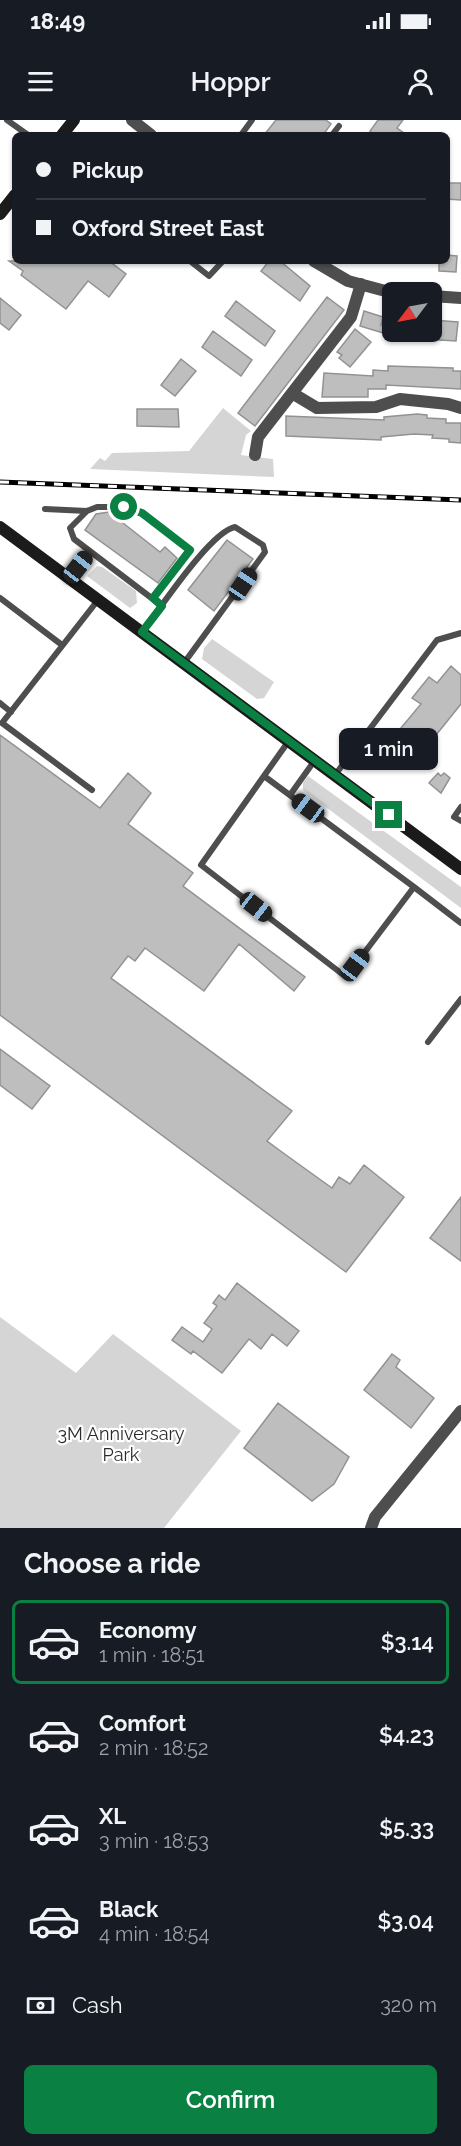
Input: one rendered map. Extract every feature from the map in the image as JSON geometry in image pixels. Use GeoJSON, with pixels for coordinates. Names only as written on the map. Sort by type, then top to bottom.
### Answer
{"type":"FeatureCollection","features":[{"type":"Feature","properties":{"kind":"main road"},"geometry":{"type":"LineString","coordinates":[[64,132],[74,120]]}},
{"type":"Feature","properties":{"kind":"main road"},"geometry":{"type":"LineString","coordinates":[[0,214],[12,199]]}},
{"type":"Feature","properties":{"kind":"main road"},"geometry":{"type":"LineString","coordinates":[[0,527],[461,869]]}},
{"type":"Feature","properties":{"kind":"street"},"geometry":{"type":"LineString","coordinates":[[132,120],[147,132]]}},
{"type":"Feature","properties":{"kind":"street"},"geometry":{"type":"LineString","coordinates":[[319,264],[348,281],[382,290]]}},
{"type":"Feature","properties":{"kind":"street"},"geometry":{"type":"LineString","coordinates":[[255,454],[258,437],[351,317],[361,284]]}},
{"type":"Feature","properties":{"kind":"street"},"geometry":{"type":"LineString","coordinates":[[442,297],[461,298]]}},
{"type":"Feature","properties":{"kind":"street"},"geometry":{"type":"LineString","coordinates":[[292,393],[317,408],[376,407],[400,399],[448,404],[461,408]]}},
{"type":"Feature","properties":{"kind":"street"},"geometry":{"type":"LineString","coordinates":[[370,1528],[375,1517],[461,1411]]}},
{"type":"Feature","properties":{"kind":"lane"},"geometry":{"type":"LineString","coordinates":[[7,120],[24,132]]}},
{"type":"Feature","properties":{"kind":"lane"},"geometry":{"type":"LineString","coordinates":[[334,132],[339,126]]}},
{"type":"Feature","properties":{"kind":"lane"},"geometry":{"type":"LineString","coordinates":[[194,264],[209,276],[220,264]]}},
{"type":"Feature","properties":{"kind":"lane"},"geometry":{"type":"LineString","coordinates":[[153,598],[190,550],[142,513],[124,507],[97,507],[87,511],[70,528],[74,539],[162,606]]}},
{"type":"Feature","properties":{"kind":"lane"},"geometry":{"type":"LineString","coordinates":[[45,509],[87,511]]}},
{"type":"Feature","properties":{"kind":"lane"},"geometry":{"type":"LineString","coordinates":[[142,632],[205,549],[224,529],[235,527],[264,545],[265,552],[259,561],[184,663]]}},
{"type":"Feature","properties":{"kind":"lane"},"geometry":{"type":"LineString","coordinates":[[69,578],[90,551]]}},
{"type":"Feature","properties":{"kind":"lane"},"geometry":{"type":"LineString","coordinates":[[0,598],[62,645]]}},
{"type":"Feature","properties":{"kind":"lane"},"geometry":{"type":"LineString","coordinates":[[92,790],[2,723],[98,600]]}},
{"type":"Feature","properties":{"kind":"lane"},"geometry":{"type":"LineString","coordinates":[[335,775],[437,640],[461,633]]}},
{"type":"Feature","properties":{"kind":"lane"},"geometry":{"type":"LineString","coordinates":[[0,703],[11,712]]}},
{"type":"Feature","properties":{"kind":"lane"},"geometry":{"type":"LineString","coordinates":[[364,735],[402,766]]}},
{"type":"Feature","properties":{"kind":"lane"},"geometry":{"type":"LineString","coordinates":[[289,741],[201,865],[346,976],[414,887]]}},
{"type":"Feature","properties":{"kind":"lane"},"geometry":{"type":"LineString","coordinates":[[290,795],[315,760]]}},
{"type":"Feature","properties":{"kind":"lane"},"geometry":{"type":"LineString","coordinates":[[264,776],[461,923]]}},
{"type":"Feature","properties":{"kind":"lane"},"geometry":{"type":"LineString","coordinates":[[461,807],[454,817],[461,821]]}},
{"type":"Feature","properties":{"kind":"lane"},"geometry":{"type":"LineString","coordinates":[[428,1042],[461,999]]}},
{"type":"Feature","properties":{"kind":"green space"},"geometry":{"type":"Polygon","coordinates":[[[223,408],[251,431],[246,435],[241,455],[273,459],[274,477],[90,469],[100,458],[105,461],[112,453],[189,451],[223,408]]]}},
{"type":"Feature","properties":{"kind":"green space"},"geometry":{"type":"Polygon","coordinates":[[[97,566],[102,567],[136,591],[137,603],[130,608],[87,576],[97,566]]]}},
{"type":"Feature","properties":{"kind":"green space"},"geometry":{"type":"Polygon","coordinates":[[[212,639],[274,682],[264,698],[257,699],[202,659],[204,648],[212,639]]]}},
{"type":"Feature","properties":{"kind":"green space"},"geometry":{"type":"Polygon","coordinates":[[[308,776],[461,887],[461,908],[303,790],[303,783],[308,776]]]}},
{"type":"Feature","properties":{"kind":"green space","name":"3M Anniversary Park"},"geometry":{"type":"Polygon","coordinates":[[[0,1317],[76,1373],[113,1334],[241,1431],[164,1528],[0,1528],[0,1317]]]}},
{"type":"Feature","properties":{"kind":"building"},"geometry":{"type":"Polygon","coordinates":[[[276,120],[326,120],[331,124],[325,132],[266,132],[276,120]]]}},
{"type":"Feature","properties":{"kind":"building"},"geometry":{"type":"Polygon","coordinates":[[[378,120],[403,120],[397,128],[403,132],[370,131],[378,120]]]}},
{"type":"Feature","properties":{"kind":"building"},"geometry":{"type":"Polygon","coordinates":[[[450,183],[461,183],[461,200],[450,199],[450,183]]]}},
{"type":"Feature","properties":{"kind":"building"},"geometry":{"type":"Polygon","coordinates":[[[450,255],[457,256],[456,272],[439,271],[439,264],[450,264],[450,255]]]}},
{"type":"Feature","properties":{"kind":"building"},"geometry":{"type":"Polygon","coordinates":[[[13,264],[113,264],[126,274],[109,297],[88,281],[66,309],[21,275],[23,271],[13,264]]]}},
{"type":"Feature","properties":{"kind":"building"},"geometry":{"type":"Polygon","coordinates":[[[267,264],[284,264],[310,286],[300,301],[261,271],[267,264]]]}},
{"type":"Feature","properties":{"kind":"building"},"geometry":{"type":"Polygon","coordinates":[[[327,297],[344,310],[255,426],[238,413],[327,297]]]}},
{"type":"Feature","properties":{"kind":"building"},"geometry":{"type":"Polygon","coordinates":[[[0,298],[21,315],[9,330],[0,323],[0,298]]]}},
{"type":"Feature","properties":{"kind":"building"},"geometry":{"type":"Polygon","coordinates":[[[236,301],[275,331],[265,346],[225,316],[236,301]]]}},
{"type":"Feature","properties":{"kind":"building"},"geometry":{"type":"Polygon","coordinates":[[[364,311],[382,317],[382,333],[360,326],[364,311]]]}},
{"type":"Feature","properties":{"kind":"building"},"geometry":{"type":"Polygon","coordinates":[[[442,321],[458,322],[456,341],[442,340],[442,321]]]}},
{"type":"Feature","properties":{"kind":"building"},"geometry":{"type":"Polygon","coordinates":[[[355,329],[371,342],[350,367],[339,358],[342,355],[337,352],[355,329]]]}},
{"type":"Feature","properties":{"kind":"building"},"geometry":{"type":"Polygon","coordinates":[[[213,331],[252,360],[241,376],[202,347],[213,331]]]}},
{"type":"Feature","properties":{"kind":"building"},"geometry":{"type":"Polygon","coordinates":[[[181,359],[196,371],[175,396],[161,385],[181,359]]]}},
{"type":"Feature","properties":{"kind":"building"},"geometry":{"type":"Polygon","coordinates":[[[388,366],[453,368],[453,371],[461,371],[461,389],[386,385],[386,389],[368,389],[368,397],[322,397],[324,373],[373,376],[373,370],[388,371],[388,366]]]}},
{"type":"Feature","properties":{"kind":"building"},"geometry":{"type":"Polygon","coordinates":[[[137,409],[178,409],[179,427],[137,426],[137,409]]]}},
{"type":"Feature","properties":{"kind":"building"},"geometry":{"type":"Polygon","coordinates":[[[427,415],[427,418],[446,419],[446,423],[461,423],[461,443],[449,442],[449,439],[432,438],[433,435],[414,434],[381,437],[381,440],[286,436],[286,416],[384,420],[384,417],[427,415]]]}},
{"type":"Feature","properties":{"kind":"building"},"geometry":{"type":"Polygon","coordinates":[[[109,512],[160,552],[165,547],[177,558],[158,583],[85,530],[96,514],[109,512]]]}},
{"type":"Feature","properties":{"kind":"building"},"geometry":{"type":"Polygon","coordinates":[[[227,540],[253,559],[214,611],[188,590],[227,540]]]}},
{"type":"Feature","properties":{"kind":"building"},"geometry":{"type":"Polygon","coordinates":[[[451,666],[461,675],[461,704],[416,760],[391,740],[421,704],[412,698],[429,677],[437,683],[451,666]]]}},
{"type":"Feature","properties":{"kind":"building"},"geometry":{"type":"Polygon","coordinates":[[[0,735],[100,808],[128,773],[151,793],[128,824],[193,873],[183,886],[305,977],[294,991],[239,944],[204,991],[145,948],[135,961],[128,956],[111,978],[292,1111],[267,1141],[332,1188],[339,1177],[350,1184],[364,1165],[404,1197],[346,1272],[0,1015],[0,735]]]}},
{"type":"Feature","properties":{"kind":"building"},"geometry":{"type":"Polygon","coordinates":[[[438,773],[441,776],[444,773],[450,778],[441,793],[429,783],[438,773]]]}},
{"type":"Feature","properties":{"kind":"building"},"geometry":{"type":"Polygon","coordinates":[[[0,1049],[50,1086],[32,1109],[0,1085],[0,1049]]]}},
{"type":"Feature","properties":{"kind":"building"},"geometry":{"type":"Polygon","coordinates":[[[461,1197],[461,1261],[430,1238],[461,1197]]]}},
{"type":"Feature","properties":{"kind":"building"},"geometry":{"type":"Polygon","coordinates":[[[237,1283],[299,1331],[287,1346],[272,1334],[261,1349],[249,1339],[222,1373],[193,1351],[191,1354],[172,1340],[182,1327],[203,1342],[212,1329],[204,1323],[217,1306],[213,1303],[219,1295],[225,1300],[237,1283]]]}},
{"type":"Feature","properties":{"kind":"building"},"geometry":{"type":"Polygon","coordinates":[[[392,1354],[400,1360],[396,1367],[434,1398],[411,1428],[364,1390],[392,1354]]]}},
{"type":"Feature","properties":{"kind":"building"},"geometry":{"type":"Polygon","coordinates":[[[278,1403],[349,1457],[334,1484],[312,1501],[244,1448],[278,1403]]]}},
{"type":"Feature","properties":{"kind":"railway"},"geometry":{"type":"LineString","coordinates":[[0,482],[461,500]]}},
{"type":"Feature","properties":{"kind":"route"},"geometry":{"type":"LineString","coordinates":[[124,507],[142,513],[190,550],[153,598],[162,606],[142,632],[389,815]]}}]}
